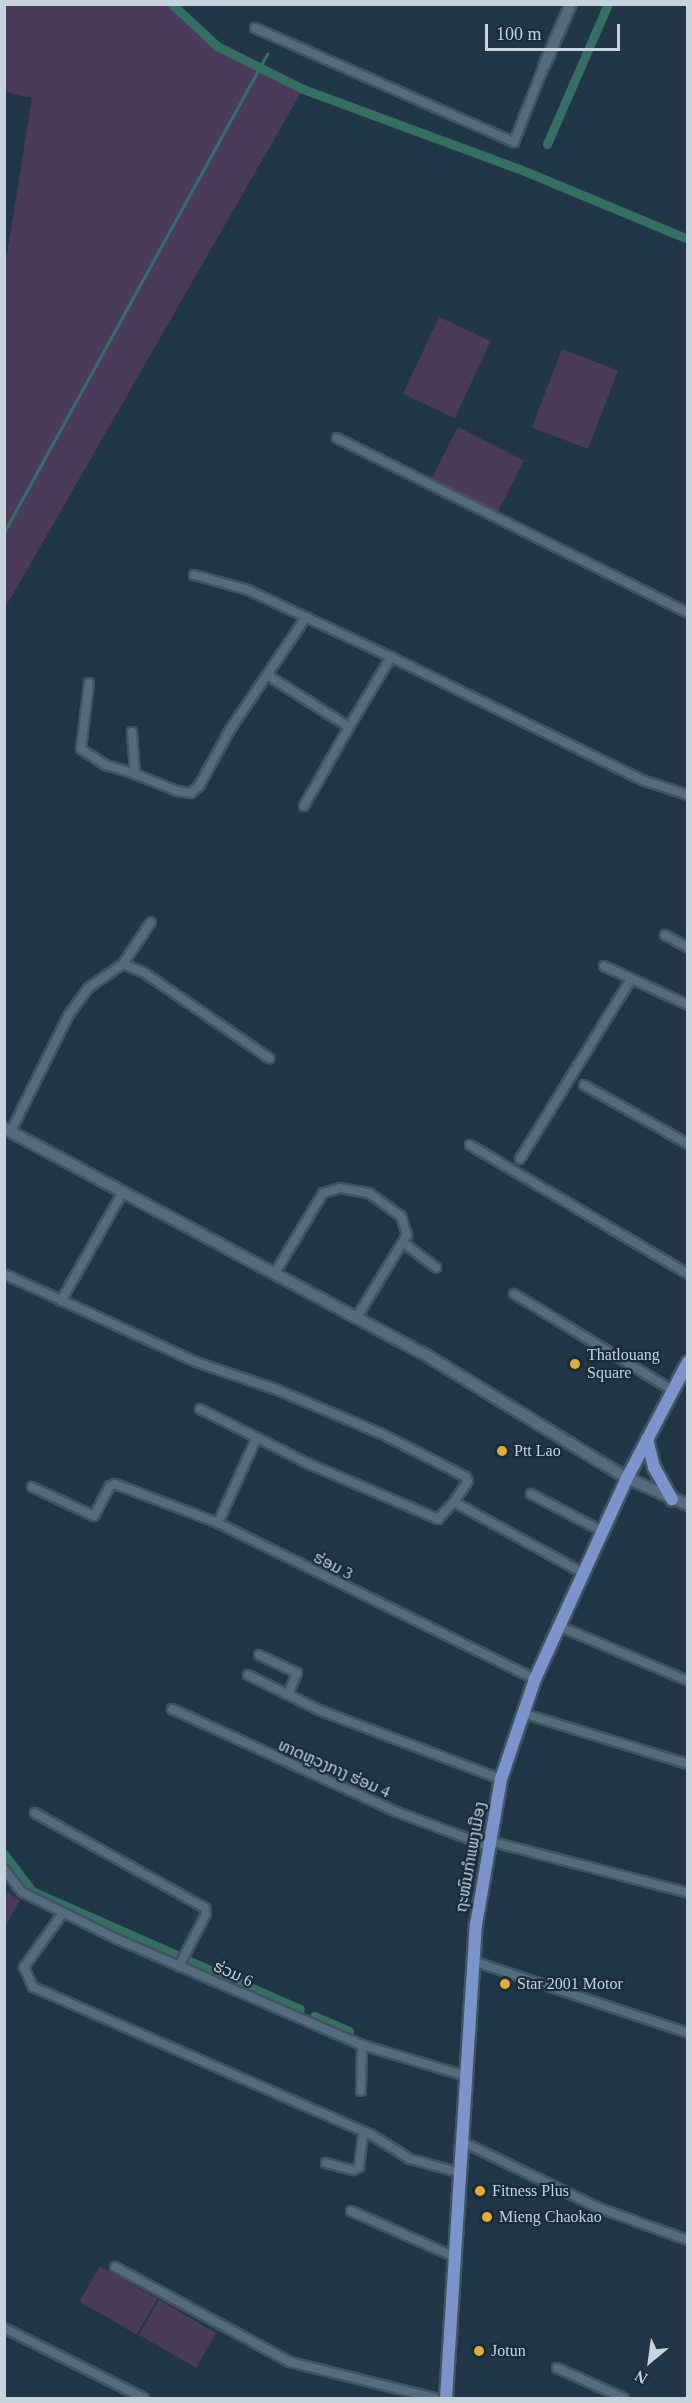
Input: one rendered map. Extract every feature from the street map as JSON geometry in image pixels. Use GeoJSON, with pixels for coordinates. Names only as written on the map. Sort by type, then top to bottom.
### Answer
{"type":"FeatureCollection","features":[{"type":"Feature","properties":{"kind":"main road"},"geometry":{"type":"LineString","coordinates":[[544,66],[572,4]]}},
{"type":"Feature","properties":{"kind":"main road"},"geometry":{"type":"LineString","coordinates":[[8,1130],[426,1355],[627,1478],[687,1505]]}},
{"type":"Feature","properties":{"kind":"main road","name":"ຖະໜົນກຳແພງເມືອງ"},"geometry":{"type":"LineString","coordinates":[[446,2398],[458,2172],[473,1961],[489,1844],[501,1779],[535,1679],[561,1627],[627,1478],[678,1387],[687,1362]]}},
{"type":"Feature","properties":{"kind":"main road"},"geometry":{"type":"LineString","coordinates":[[647,1439],[654,1467],[672,1498]]}},
{"type":"Feature","properties":{"kind":"street"},"geometry":{"type":"LineString","coordinates":[[255,28],[514,142],[544,66]]}},
{"type":"Feature","properties":{"kind":"street"},"geometry":{"type":"LineString","coordinates":[[337,438],[687,613]]}},
{"type":"Feature","properties":{"kind":"street"},"geometry":{"type":"LineString","coordinates":[[194,575],[248,590],[642,780],[687,795]]}},
{"type":"Feature","properties":{"kind":"street"},"geometry":{"type":"LineString","coordinates":[[89,683],[81,748],[106,765],[135,774],[177,792],[191,793],[199,786],[231,728],[306,617]]}},
{"type":"Feature","properties":{"kind":"street"},"geometry":{"type":"LineString","coordinates":[[304,806],[391,657]]}},
{"type":"Feature","properties":{"kind":"street"},"geometry":{"type":"LineString","coordinates":[[267,675],[349,727]]}},
{"type":"Feature","properties":{"kind":"street"},"geometry":{"type":"LineString","coordinates":[[132,732],[135,774]]}},
{"type":"Feature","properties":{"kind":"street"},"geometry":{"type":"LineString","coordinates":[[8,1130],[68,1016],[88,988],[123,964],[151,922]]}},
{"type":"Feature","properties":{"kind":"street"},"geometry":{"type":"LineString","coordinates":[[665,935],[687,948]]}},
{"type":"Feature","properties":{"kind":"street"},"geometry":{"type":"LineString","coordinates":[[123,964],[143,972],[269,1058]]}},
{"type":"Feature","properties":{"kind":"street"},"geometry":{"type":"LineString","coordinates":[[604,966],[687,1005]]}},
{"type":"Feature","properties":{"kind":"street"},"geometry":{"type":"LineString","coordinates":[[520,1159],[631,979]]}},
{"type":"Feature","properties":{"kind":"street"},"geometry":{"type":"LineString","coordinates":[[584,1085],[687,1144]]}},
{"type":"Feature","properties":{"kind":"street"},"geometry":{"type":"LineString","coordinates":[[470,1145],[687,1275]]}},
{"type":"Feature","properties":{"kind":"street"},"geometry":{"type":"LineString","coordinates":[[275,1273],[323,1193],[333,1189],[369,1193],[394,1209],[405,1223],[405,1244],[357,1317]]}},
{"type":"Feature","properties":{"kind":"street"},"geometry":{"type":"LineString","coordinates":[[61,1301],[123,1192]]}},
{"type":"Feature","properties":{"kind":"street"},"geometry":{"type":"LineString","coordinates":[[405,1244],[436,1267]]}},
{"type":"Feature","properties":{"kind":"street"},"geometry":{"type":"LineString","coordinates":[[4,1274],[196,1362],[275,1389],[382,1434],[466,1476],[468,1481],[454,1502],[438,1519],[309,1464],[200,1409]]}},
{"type":"Feature","properties":{"kind":"street"},"geometry":{"type":"LineString","coordinates":[[514,1294],[678,1387]]}},
{"type":"Feature","properties":{"kind":"street"},"geometry":{"type":"LineString","coordinates":[[218,1523],[257,1437]]}},
{"type":"Feature","properties":{"kind":"street","name":"ຮ່ອມ 3"},"geometry":{"type":"LineString","coordinates":[[32,1487],[94,1516],[110,1486],[115,1484],[218,1523],[535,1679]]}},
{"type":"Feature","properties":{"kind":"street"},"geometry":{"type":"LineString","coordinates":[[531,1494],[604,1532]]}},
{"type":"Feature","properties":{"kind":"street"},"geometry":{"type":"LineString","coordinates":[[454,1502],[585,1574]]}},
{"type":"Feature","properties":{"kind":"street"},"geometry":{"type":"LineString","coordinates":[[561,1627],[687,1681]]}},
{"type":"Feature","properties":{"kind":"street"},"geometry":{"type":"LineString","coordinates":[[259,1655],[297,1673],[288,1694]]}},
{"type":"Feature","properties":{"kind":"street"},"geometry":{"type":"LineString","coordinates":[[248,1675],[318,1710],[501,1779]]}},
{"type":"Feature","properties":{"kind":"street","name":"ທາດຫຼວງກາງ ຮ່ອມ 4"},"geometry":{"type":"LineString","coordinates":[[172,1709],[397,1812],[489,1844],[687,1893]]}},
{"type":"Feature","properties":{"kind":"street"},"geometry":{"type":"LineString","coordinates":[[522,1713],[687,1764]]}},
{"type":"Feature","properties":{"kind":"street"},"geometry":{"type":"LineString","coordinates":[[35,1813],[205,1908],[202,1923],[179,1966]]}},
{"type":"Feature","properties":{"kind":"street","name":"ຮ່ວມ 6"},"geometry":{"type":"LineString","coordinates":[[4,1869],[22,1892],[179,1966],[362,2045],[466,2076]]}},
{"type":"Feature","properties":{"kind":"street"},"geometry":{"type":"LineString","coordinates":[[63,1913],[24,1967],[33,1987],[363,2132],[410,2159],[458,2172]]}},
{"type":"Feature","properties":{"kind":"street"},"geometry":{"type":"LineString","coordinates":[[473,1961],[687,2033]]}},
{"type":"Feature","properties":{"kind":"street"},"geometry":{"type":"LineString","coordinates":[[361,2091],[362,2045]]}},
{"type":"Feature","properties":{"kind":"street"},"geometry":{"type":"LineString","coordinates":[[326,2163],[353,2170],[359,2167],[363,2132]]}},
{"type":"Feature","properties":{"kind":"street"},"geometry":{"type":"LineString","coordinates":[[460,2140],[599,2208],[687,2240]]}},
{"type":"Feature","properties":{"kind":"street"},"geometry":{"type":"LineString","coordinates":[[351,2211],[453,2256]]}},
{"type":"Feature","properties":{"kind":"street"},"geometry":{"type":"LineString","coordinates":[[115,2267],[290,2362],[436,2398]]}},
{"type":"Feature","properties":{"kind":"street"},"geometry":{"type":"LineString","coordinates":[[4,2328],[144,2398]]}},
{"type":"Feature","properties":{"kind":"street"},"geometry":{"type":"LineString","coordinates":[[557,2368],[624,2398]]}},
{"type":"Feature","properties":{"kind":"shaded area"},"geometry":{"type":"Polygon","coordinates":[[[5,4],[172,5],[217,46],[303,89],[5,608],[5,267],[32,98],[5,92],[5,4]]]}},
{"type":"Feature","properties":{"kind":"shaded area"},"geometry":{"type":"Polygon","coordinates":[[[439,317],[491,341],[455,418],[403,394],[439,317]]]}},
{"type":"Feature","properties":{"kind":"shaded area"},"geometry":{"type":"Polygon","coordinates":[[[562,349],[618,371],[588,449],[532,427],[562,349]]]}},
{"type":"Feature","properties":{"kind":"shaded area"},"geometry":{"type":"Polygon","coordinates":[[[458,427],[524,461],[497,513],[431,480],[458,427]]]}},
{"type":"Feature","properties":{"kind":"shaded area"},"geometry":{"type":"Polygon","coordinates":[[[5,1891],[20,1900],[5,1927],[5,1891]]]}},
{"type":"Feature","properties":{"kind":"shaded area"},"geometry":{"type":"Polygon","coordinates":[[[100,2266],[157,2299],[137,2335],[80,2302],[100,2266]]]}},
{"type":"Feature","properties":{"kind":"shaded area"},"geometry":{"type":"Polygon","coordinates":[[[159,2300],[216,2333],[196,2368],[139,2335],[159,2300]]]}},
{"type":"Feature","properties":{"kind":"waterway"},"geometry":{"type":"LineString","coordinates":[[172,4],[217,46],[303,89],[527,172],[688,239]]}},
{"type":"Feature","properties":{"kind":"waterway"},"geometry":{"type":"LineString","coordinates":[[547,144],[608,4]]}},
{"type":"Feature","properties":{"kind":"waterway"},"geometry":{"type":"LineString","coordinates":[[4,532],[267,54]]}},
{"type":"Feature","properties":{"kind":"waterway"},"geometry":{"type":"LineString","coordinates":[[4,1854],[32,1891],[177,1955]]}},
{"type":"Feature","properties":{"kind":"waterway"},"geometry":{"type":"LineString","coordinates":[[187,1960],[300,2009]]}},
{"type":"Feature","properties":{"kind":"waterway"},"geometry":{"type":"LineString","coordinates":[[314,2016],[349,2031]]}},
{"type":"Feature","properties":{"kind":"place","name":"Thatlouang Square"},"geometry":{"type":"Point","coordinates":[575,1364]}},
{"type":"Feature","properties":{"kind":"place","name":"Ptt Lao"},"geometry":{"type":"Point","coordinates":[502,1451]}},
{"type":"Feature","properties":{"kind":"place","name":"Star 2001 Motor"},"geometry":{"type":"Point","coordinates":[505,1984]}},
{"type":"Feature","properties":{"kind":"place","name":"Fitness Plus"},"geometry":{"type":"Point","coordinates":[480,2191]}},
{"type":"Feature","properties":{"kind":"place","name":"Mieng Chaokao"},"geometry":{"type":"Point","coordinates":[487,2217]}},
{"type":"Feature","properties":{"kind":"place","name":"Jotun"},"geometry":{"type":"Point","coordinates":[479,2351]}}]}
